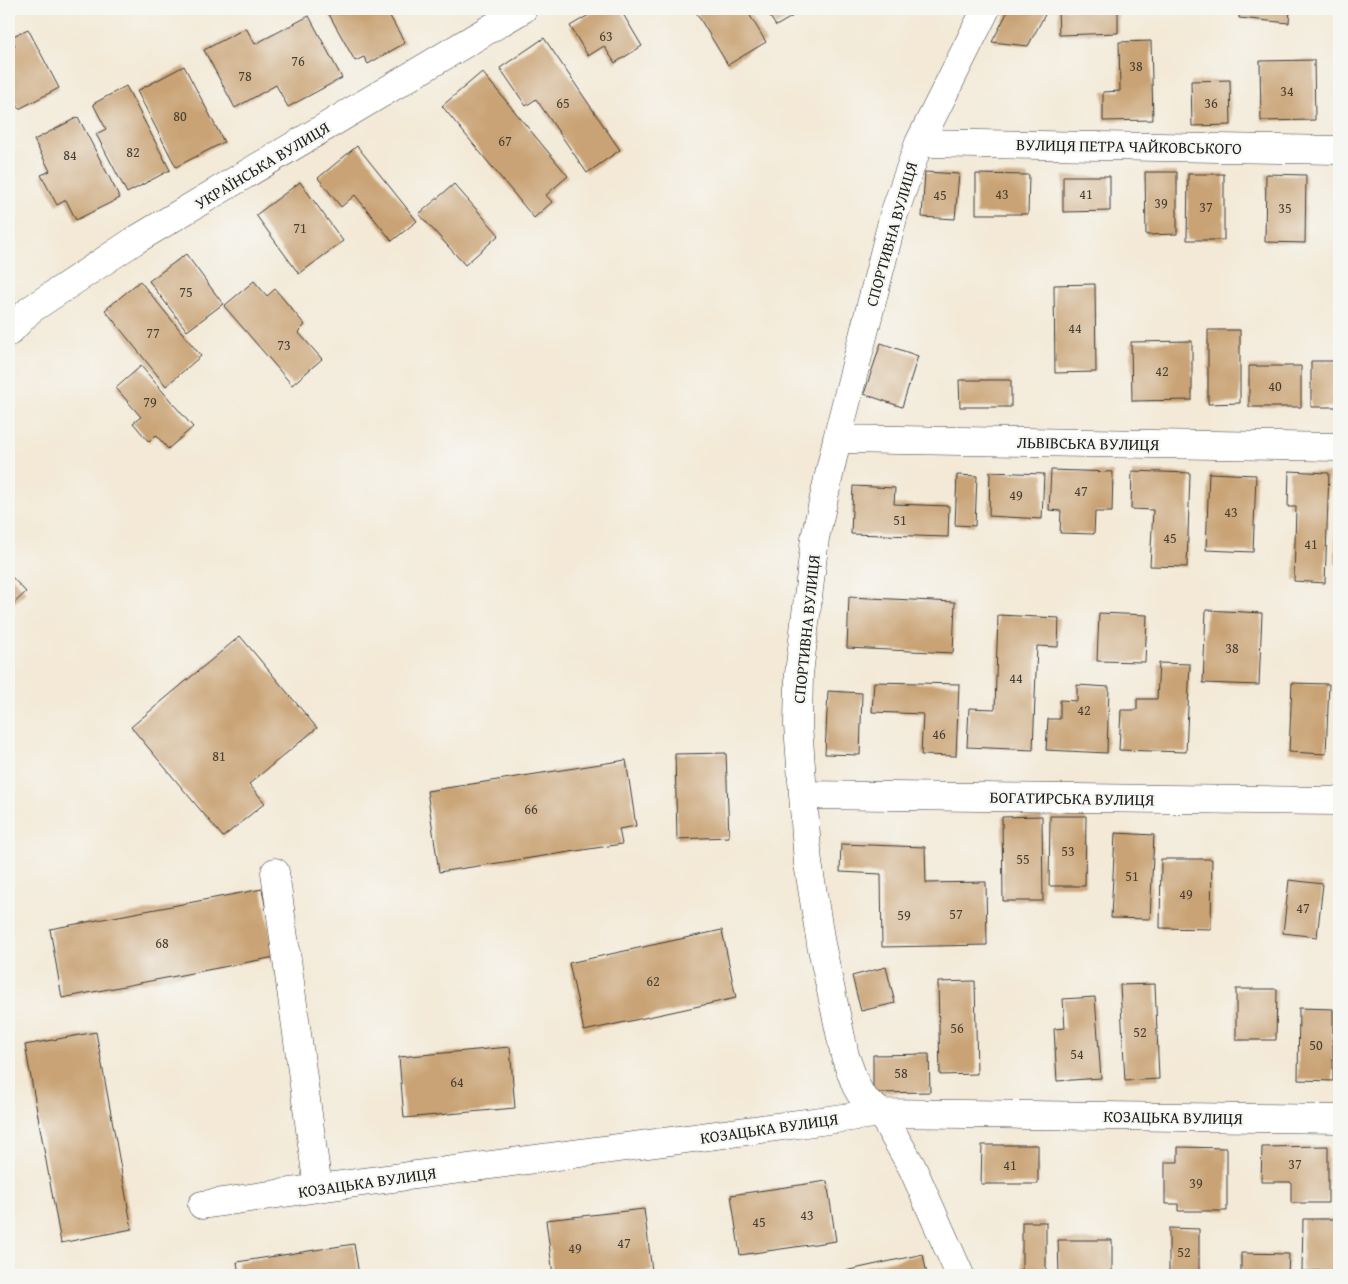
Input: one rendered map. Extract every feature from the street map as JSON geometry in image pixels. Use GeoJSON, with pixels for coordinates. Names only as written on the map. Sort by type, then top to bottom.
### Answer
{"type":"FeatureCollection","features":[{"type":"Feature","properties":{"kind":"street","name":"УКРАЇНСЬКА ВУЛИЦЯ"},"geometry":{"type":"LineString","coordinates":[[9,332],[30,310],[134,241],[523,9]]}},
{"type":"Feature","properties":{"kind":"street","name":"СПОРТИВНА ВУЛИЦЯ"},"geometry":{"type":"LineString","coordinates":[[960,1275],[912,1167],[881,1113],[863,1098],[856,1086],[845,1056],[822,944],[810,872],[798,725],[799,674],[816,538],[837,439],[894,214],[919,143],[986,9]]}},
{"type":"Feature","properties":{"kind":"street","name":"ВУЛИЦЯ ПЕТРА ЧАЙКОВСЬКОГО"},"geometry":{"type":"LineString","coordinates":[[919,143],[1339,150]]}},
{"type":"Feature","properties":{"kind":"street","name":"ЛЬВІВСЬКА ВУЛИЦЯ"},"geometry":{"type":"LineString","coordinates":[[837,439],[1339,447]]}},
{"type":"Feature","properties":{"kind":"street","name":"БОГАТИРСЬКА ВУЛИЦЯ"},"geometry":{"type":"LineString","coordinates":[[804,795],[1339,801]]}},
{"type":"Feature","properties":{"kind":"street"},"geometry":{"type":"LineString","coordinates":[[275,872],[318,1188]]}},
{"type":"Feature","properties":{"kind":"street","name":"КОЗАЦЬКА ВУЛИЦЯ"},"geometry":{"type":"LineString","coordinates":[[202,1205],[881,1113],[1339,1119]]}},
{"type":"Feature","properties":{"kind":"building"},"geometry":{"type":"Polygon","coordinates":[[[326,9],[386,9],[405,43],[368,64],[364,57],[355,61],[326,9]]]}},
{"type":"Feature","properties":{"kind":"building"},"geometry":{"type":"Polygon","coordinates":[[[599,9],[620,9],[642,46],[615,63],[604,46],[588,56],[570,26],[599,9]]]}},
{"type":"Feature","properties":{"kind":"building"},"geometry":{"type":"Polygon","coordinates":[[[694,9],[746,9],[766,42],[728,65],[694,9]]]}},
{"type":"Feature","properties":{"kind":"building"},"geometry":{"type":"Polygon","coordinates":[[[765,9],[805,9],[776,26],[765,9]]]}},
{"type":"Feature","properties":{"kind":"building"},"geometry":{"type":"Polygon","coordinates":[[[1009,9],[1048,9],[1028,46],[992,42],[1009,9]]]}},
{"type":"Feature","properties":{"kind":"building"},"geometry":{"type":"Polygon","coordinates":[[[1058,9],[1118,9],[1118,33],[1059,35],[1058,9]]]}},
{"type":"Feature","properties":{"kind":"building"},"geometry":{"type":"Polygon","coordinates":[[[1240,9],[1290,9],[1289,23],[1239,18],[1240,9]]]}},
{"type":"Feature","properties":{"kind":"building"},"geometry":{"type":"Polygon","coordinates":[[[309,16],[342,78],[288,107],[276,85],[235,108],[204,50],[246,28],[255,44],[309,16]]]}},
{"type":"Feature","properties":{"kind":"building"},"geometry":{"type":"Polygon","coordinates":[[[28,29],[59,88],[19,109],[9,90],[9,49],[15,46],[11,37],[28,29]]]}},
{"type":"Feature","properties":{"kind":"building"},"geometry":{"type":"Polygon","coordinates":[[[544,38],[620,150],[587,173],[536,99],[526,106],[500,68],[544,38]]]}},
{"type":"Feature","properties":{"kind":"building"},"geometry":{"type":"Polygon","coordinates":[[[1151,41],[1153,120],[1103,121],[1103,92],[1120,91],[1119,42],[1151,41]]]}},
{"type":"Feature","properties":{"kind":"building"},"geometry":{"type":"Polygon","coordinates":[[[1314,60],[1315,120],[1261,121],[1260,61],[1314,60]]]}},
{"type":"Feature","properties":{"kind":"building"},"geometry":{"type":"Polygon","coordinates":[[[184,66],[224,142],[176,167],[137,91],[184,66]]]}},
{"type":"Feature","properties":{"kind":"building"},"geometry":{"type":"Polygon","coordinates":[[[482,72],[568,176],[546,195],[552,202],[534,218],[442,106],[482,72]]]}},
{"type":"Feature","properties":{"kind":"building"},"geometry":{"type":"Polygon","coordinates":[[[1230,80],[1231,125],[1192,126],[1191,81],[1230,80]]]}},
{"type":"Feature","properties":{"kind":"building"},"geometry":{"type":"Polygon","coordinates":[[[126,86],[170,170],[127,193],[96,134],[106,129],[93,104],[126,86]]]}},
{"type":"Feature","properties":{"kind":"building"},"geometry":{"type":"Polygon","coordinates":[[[78,117],[120,198],[76,220],[66,200],[57,205],[41,175],[50,171],[34,140],[78,117]]]}},
{"type":"Feature","properties":{"kind":"building"},"geometry":{"type":"Polygon","coordinates":[[[357,146],[417,221],[392,241],[355,195],[341,207],[318,178],[357,146]]]}},
{"type":"Feature","properties":{"kind":"building"},"geometry":{"type":"Polygon","coordinates":[[[925,172],[959,174],[955,219],[922,217],[925,172]]]}},
{"type":"Feature","properties":{"kind":"building"},"geometry":{"type":"Polygon","coordinates":[[[1145,172],[1177,172],[1177,234],[1146,235],[1145,172]]]}},
{"type":"Feature","properties":{"kind":"building"},"geometry":{"type":"Polygon","coordinates":[[[976,174],[1029,175],[1028,214],[976,214],[976,174]]]}},
{"type":"Feature","properties":{"kind":"building"},"geometry":{"type":"Polygon","coordinates":[[[1188,174],[1224,174],[1224,240],[1187,240],[1188,174]]]}},
{"type":"Feature","properties":{"kind":"building"},"geometry":{"type":"Polygon","coordinates":[[[1266,174],[1306,175],[1305,243],[1265,242],[1266,174]]]}},
{"type":"Feature","properties":{"kind":"building"},"geometry":{"type":"Polygon","coordinates":[[[1063,176],[1110,176],[1110,211],[1063,212],[1063,176]]]}},
{"type":"Feature","properties":{"kind":"building"},"geometry":{"type":"Polygon","coordinates":[[[300,182],[343,241],[299,274],[256,215],[300,182]]]}},
{"type":"Feature","properties":{"kind":"building"},"geometry":{"type":"Polygon","coordinates":[[[454,184],[499,235],[465,265],[419,214],[454,184]]]}},
{"type":"Feature","properties":{"kind":"building"},"geometry":{"type":"Polygon","coordinates":[[[186,254],[223,304],[187,331],[149,281],[186,254]]]}},
{"type":"Feature","properties":{"kind":"building"},"geometry":{"type":"Polygon","coordinates":[[[140,281],[201,356],[166,386],[105,310],[140,281]]]}},
{"type":"Feature","properties":{"kind":"building"},"geometry":{"type":"Polygon","coordinates":[[[254,281],[267,296],[275,289],[305,325],[298,332],[322,359],[292,385],[224,306],[254,281]]]}},
{"type":"Feature","properties":{"kind":"building"},"geometry":{"type":"Polygon","coordinates":[[[1095,284],[1096,372],[1055,373],[1054,285],[1095,284]]]}},
{"type":"Feature","properties":{"kind":"building"},"geometry":{"type":"Polygon","coordinates":[[[1208,330],[1240,330],[1240,403],[1208,404],[1208,330]]]}},
{"type":"Feature","properties":{"kind":"building"},"geometry":{"type":"Polygon","coordinates":[[[1192,341],[1192,400],[1132,401],[1131,342],[1192,341]]]}},
{"type":"Feature","properties":{"kind":"building"},"geometry":{"type":"Polygon","coordinates":[[[881,343],[918,356],[902,407],[864,394],[881,343]]]}},
{"type":"Feature","properties":{"kind":"building"},"geometry":{"type":"Polygon","coordinates":[[[1311,361],[1339,361],[1339,407],[1311,407],[1311,361]]]}},
{"type":"Feature","properties":{"kind":"building"},"geometry":{"type":"Polygon","coordinates":[[[141,366],[193,427],[168,449],[156,435],[149,442],[133,423],[141,417],[116,388],[141,366]]]}},
{"type":"Feature","properties":{"kind":"building"},"geometry":{"type":"Polygon","coordinates":[[[1249,366],[1301,366],[1301,407],[1249,407],[1249,366]]]}},
{"type":"Feature","properties":{"kind":"building"},"geometry":{"type":"Polygon","coordinates":[[[959,380],[1011,380],[1011,407],[960,407],[959,380]]]}},
{"type":"Feature","properties":{"kind":"building"},"geometry":{"type":"Polygon","coordinates":[[[1051,470],[1113,472],[1112,512],[1095,512],[1094,534],[1060,533],[1061,511],[1049,510],[1051,470]]]}},
{"type":"Feature","properties":{"kind":"building"},"geometry":{"type":"Polygon","coordinates":[[[1132,471],[1190,473],[1187,567],[1150,566],[1153,510],[1131,509],[1132,471]]]}},
{"type":"Feature","properties":{"kind":"building"},"geometry":{"type":"Polygon","coordinates":[[[1289,471],[1329,473],[1325,583],[1294,581],[1296,507],[1288,507],[1289,471]]]}},
{"type":"Feature","properties":{"kind":"building"},"geometry":{"type":"Polygon","coordinates":[[[990,472],[1044,474],[1042,519],[989,516],[990,472]]]}},
{"type":"Feature","properties":{"kind":"building"},"geometry":{"type":"Polygon","coordinates":[[[1209,473],[1256,475],[1253,552],[1206,550],[1209,473]]]}},
{"type":"Feature","properties":{"kind":"building"},"geometry":{"type":"Polygon","coordinates":[[[957,475],[977,476],[975,526],[955,525],[957,475]]]}},
{"type":"Feature","properties":{"kind":"building"},"geometry":{"type":"Polygon","coordinates":[[[853,486],[895,488],[894,504],[949,506],[948,537],[851,534],[853,486]]]}},
{"type":"Feature","properties":{"kind":"building"},"geometry":{"type":"Polygon","coordinates":[[[1336,523],[1339,524],[1339,564],[1335,564],[1336,523]]]}},
{"type":"Feature","properties":{"kind":"building"},"geometry":{"type":"Polygon","coordinates":[[[9,574],[26,592],[9,608],[9,574]]]}},
{"type":"Feature","properties":{"kind":"building"},"geometry":{"type":"Polygon","coordinates":[[[849,597],[955,602],[953,653],[847,648],[849,597]]]}},
{"type":"Feature","properties":{"kind":"building"},"geometry":{"type":"Polygon","coordinates":[[[1206,610],[1262,613],[1259,685],[1203,683],[1206,610]]]}},
{"type":"Feature","properties":{"kind":"building"},"geometry":{"type":"Polygon","coordinates":[[[1099,613],[1147,615],[1145,662],[1097,661],[1099,613]]]}},
{"type":"Feature","properties":{"kind":"building"},"geometry":{"type":"Polygon","coordinates":[[[998,615],[1059,618],[1058,647],[1037,646],[1033,750],[967,747],[969,708],[995,709],[998,615]]]}},
{"type":"Feature","properties":{"kind":"building"},"geometry":{"type":"Polygon","coordinates":[[[240,636],[317,728],[249,784],[265,803],[223,837],[131,727],[240,636]]]}},
{"type":"Feature","properties":{"kind":"building"},"geometry":{"type":"Polygon","coordinates":[[[1159,663],[1190,664],[1186,752],[1119,750],[1121,710],[1137,710],[1137,699],[1157,699],[1159,663]]]}},
{"type":"Feature","properties":{"kind":"building"},"geometry":{"type":"Polygon","coordinates":[[[874,682],[959,684],[956,756],[921,755],[923,714],[872,712],[874,682]]]}},
{"type":"Feature","properties":{"kind":"building"},"geometry":{"type":"Polygon","coordinates":[[[1292,683],[1329,684],[1326,754],[1289,752],[1292,683]]]}},
{"type":"Feature","properties":{"kind":"building"},"geometry":{"type":"Polygon","coordinates":[[[1077,685],[1109,687],[1107,753],[1046,750],[1048,719],[1060,719],[1060,700],[1077,701],[1077,685]]]}},
{"type":"Feature","properties":{"kind":"building"},"geometry":{"type":"Polygon","coordinates":[[[828,691],[862,693],[860,755],[825,754],[828,691]]]}},
{"type":"Feature","properties":{"kind":"building"},"geometry":{"type":"Polygon","coordinates":[[[726,753],[729,837],[677,839],[675,754],[726,753]]]}},
{"type":"Feature","properties":{"kind":"building"},"geometry":{"type":"Polygon","coordinates":[[[626,760],[636,826],[619,829],[622,844],[439,872],[427,791],[626,760]]]}},
{"type":"Feature","properties":{"kind":"building"},"geometry":{"type":"Polygon","coordinates":[[[1042,816],[1043,901],[1003,901],[1002,817],[1042,816]]]}},
{"type":"Feature","properties":{"kind":"building"},"geometry":{"type":"Polygon","coordinates":[[[1050,816],[1086,816],[1085,886],[1049,886],[1050,816]]]}},
{"type":"Feature","properties":{"kind":"building"},"geometry":{"type":"Polygon","coordinates":[[[1115,833],[1154,835],[1150,919],[1111,918],[1115,833]]]}},
{"type":"Feature","properties":{"kind":"building"},"geometry":{"type":"Polygon","coordinates":[[[841,844],[925,847],[926,883],[986,882],[987,945],[882,947],[881,874],[840,872],[841,844]]]}},
{"type":"Feature","properties":{"kind":"building"},"geometry":{"type":"Polygon","coordinates":[[[1161,859],[1212,859],[1211,929],[1160,928],[1161,859]]]}},
{"type":"Feature","properties":{"kind":"building"},"geometry":{"type":"Polygon","coordinates":[[[1289,880],[1323,884],[1317,937],[1283,933],[1289,880]]]}},
{"type":"Feature","properties":{"kind":"building"},"geometry":{"type":"Polygon","coordinates":[[[262,889],[275,957],[62,998],[50,929],[262,889]]]}},
{"type":"Feature","properties":{"kind":"building"},"geometry":{"type":"Polygon","coordinates":[[[722,930],[736,998],[584,1031],[569,963],[722,930]]]}},
{"type":"Feature","properties":{"kind":"building"},"geometry":{"type":"Polygon","coordinates":[[[886,967],[895,1003],[861,1011],[852,976],[886,967]]]}},
{"type":"Feature","properties":{"kind":"building"},"geometry":{"type":"Polygon","coordinates":[[[975,981],[977,1074],[940,1075],[938,982],[975,981]]]}},
{"type":"Feature","properties":{"kind":"building"},"geometry":{"type":"Polygon","coordinates":[[[1155,984],[1159,1079],[1125,1081],[1120,985],[1155,984]]]}},
{"type":"Feature","properties":{"kind":"building"},"geometry":{"type":"Polygon","coordinates":[[[1236,989],[1277,989],[1276,1040],[1236,1040],[1236,989]]]}},
{"type":"Feature","properties":{"kind":"building"},"geometry":{"type":"Polygon","coordinates":[[[1095,997],[1101,1078],[1057,1081],[1054,1029],[1065,1028],[1063,999],[1095,997]]]}},
{"type":"Feature","properties":{"kind":"building"},"geometry":{"type":"Polygon","coordinates":[[[1299,1008],[1333,1009],[1333,1081],[1298,1080],[1299,1008]]]}},
{"type":"Feature","properties":{"kind":"building"},"geometry":{"type":"Polygon","coordinates":[[[96,1032],[132,1229],[61,1243],[25,1045],[96,1032]]]}},
{"type":"Feature","properties":{"kind":"building"},"geometry":{"type":"Polygon","coordinates":[[[510,1047],[515,1108],[404,1118],[399,1057],[510,1047]]]}},
{"type":"Feature","properties":{"kind":"building"},"geometry":{"type":"Polygon","coordinates":[[[929,1054],[930,1092],[873,1093],[873,1055],[929,1054]]]}},
{"type":"Feature","properties":{"kind":"building"},"geometry":{"type":"Polygon","coordinates":[[[982,1145],[1038,1145],[1038,1184],[981,1184],[982,1145]]]}},
{"type":"Feature","properties":{"kind":"building"},"geometry":{"type":"Polygon","coordinates":[[[1328,1146],[1328,1203],[1291,1203],[1291,1182],[1261,1182],[1262,1147],[1328,1146]]]}},
{"type":"Feature","properties":{"kind":"building"},"geometry":{"type":"Polygon","coordinates":[[[1178,1147],[1227,1148],[1227,1211],[1178,1211],[1178,1204],[1165,1204],[1165,1162],[1178,1162],[1178,1147]]]}},
{"type":"Feature","properties":{"kind":"building"},"geometry":{"type":"Polygon","coordinates":[[[827,1181],[836,1241],[740,1255],[731,1195],[827,1181]]]}},
{"type":"Feature","properties":{"kind":"building"},"geometry":{"type":"Polygon","coordinates":[[[644,1209],[652,1271],[618,1275],[553,1275],[546,1220],[644,1209]]]}},
{"type":"Feature","properties":{"kind":"building"},"geometry":{"type":"Polygon","coordinates":[[[1303,1219],[1339,1219],[1339,1271],[1302,1271],[1303,1219]]]}},
{"type":"Feature","properties":{"kind":"building"},"geometry":{"type":"Polygon","coordinates":[[[1022,1222],[1046,1222],[1046,1275],[1022,1275],[1022,1222]]]}},
{"type":"Feature","properties":{"kind":"building"},"geometry":{"type":"Polygon","coordinates":[[[1169,1228],[1199,1229],[1199,1275],[1169,1275],[1169,1228]]]}},
{"type":"Feature","properties":{"kind":"building"},"geometry":{"type":"Polygon","coordinates":[[[1058,1240],[1112,1240],[1112,1275],[1059,1275],[1058,1240]]]}},
{"type":"Feature","properties":{"kind":"building"},"geometry":{"type":"Polygon","coordinates":[[[354,1244],[359,1275],[239,1275],[237,1262],[354,1244]]]}},
{"type":"Feature","properties":{"kind":"building"},"geometry":{"type":"Polygon","coordinates":[[[1241,1253],[1289,1254],[1288,1275],[1241,1275],[1241,1253]]]}},
{"type":"Feature","properties":{"kind":"building"},"geometry":{"type":"Polygon","coordinates":[[[923,1254],[927,1275],[831,1275],[831,1274],[923,1254]]]}}]}
